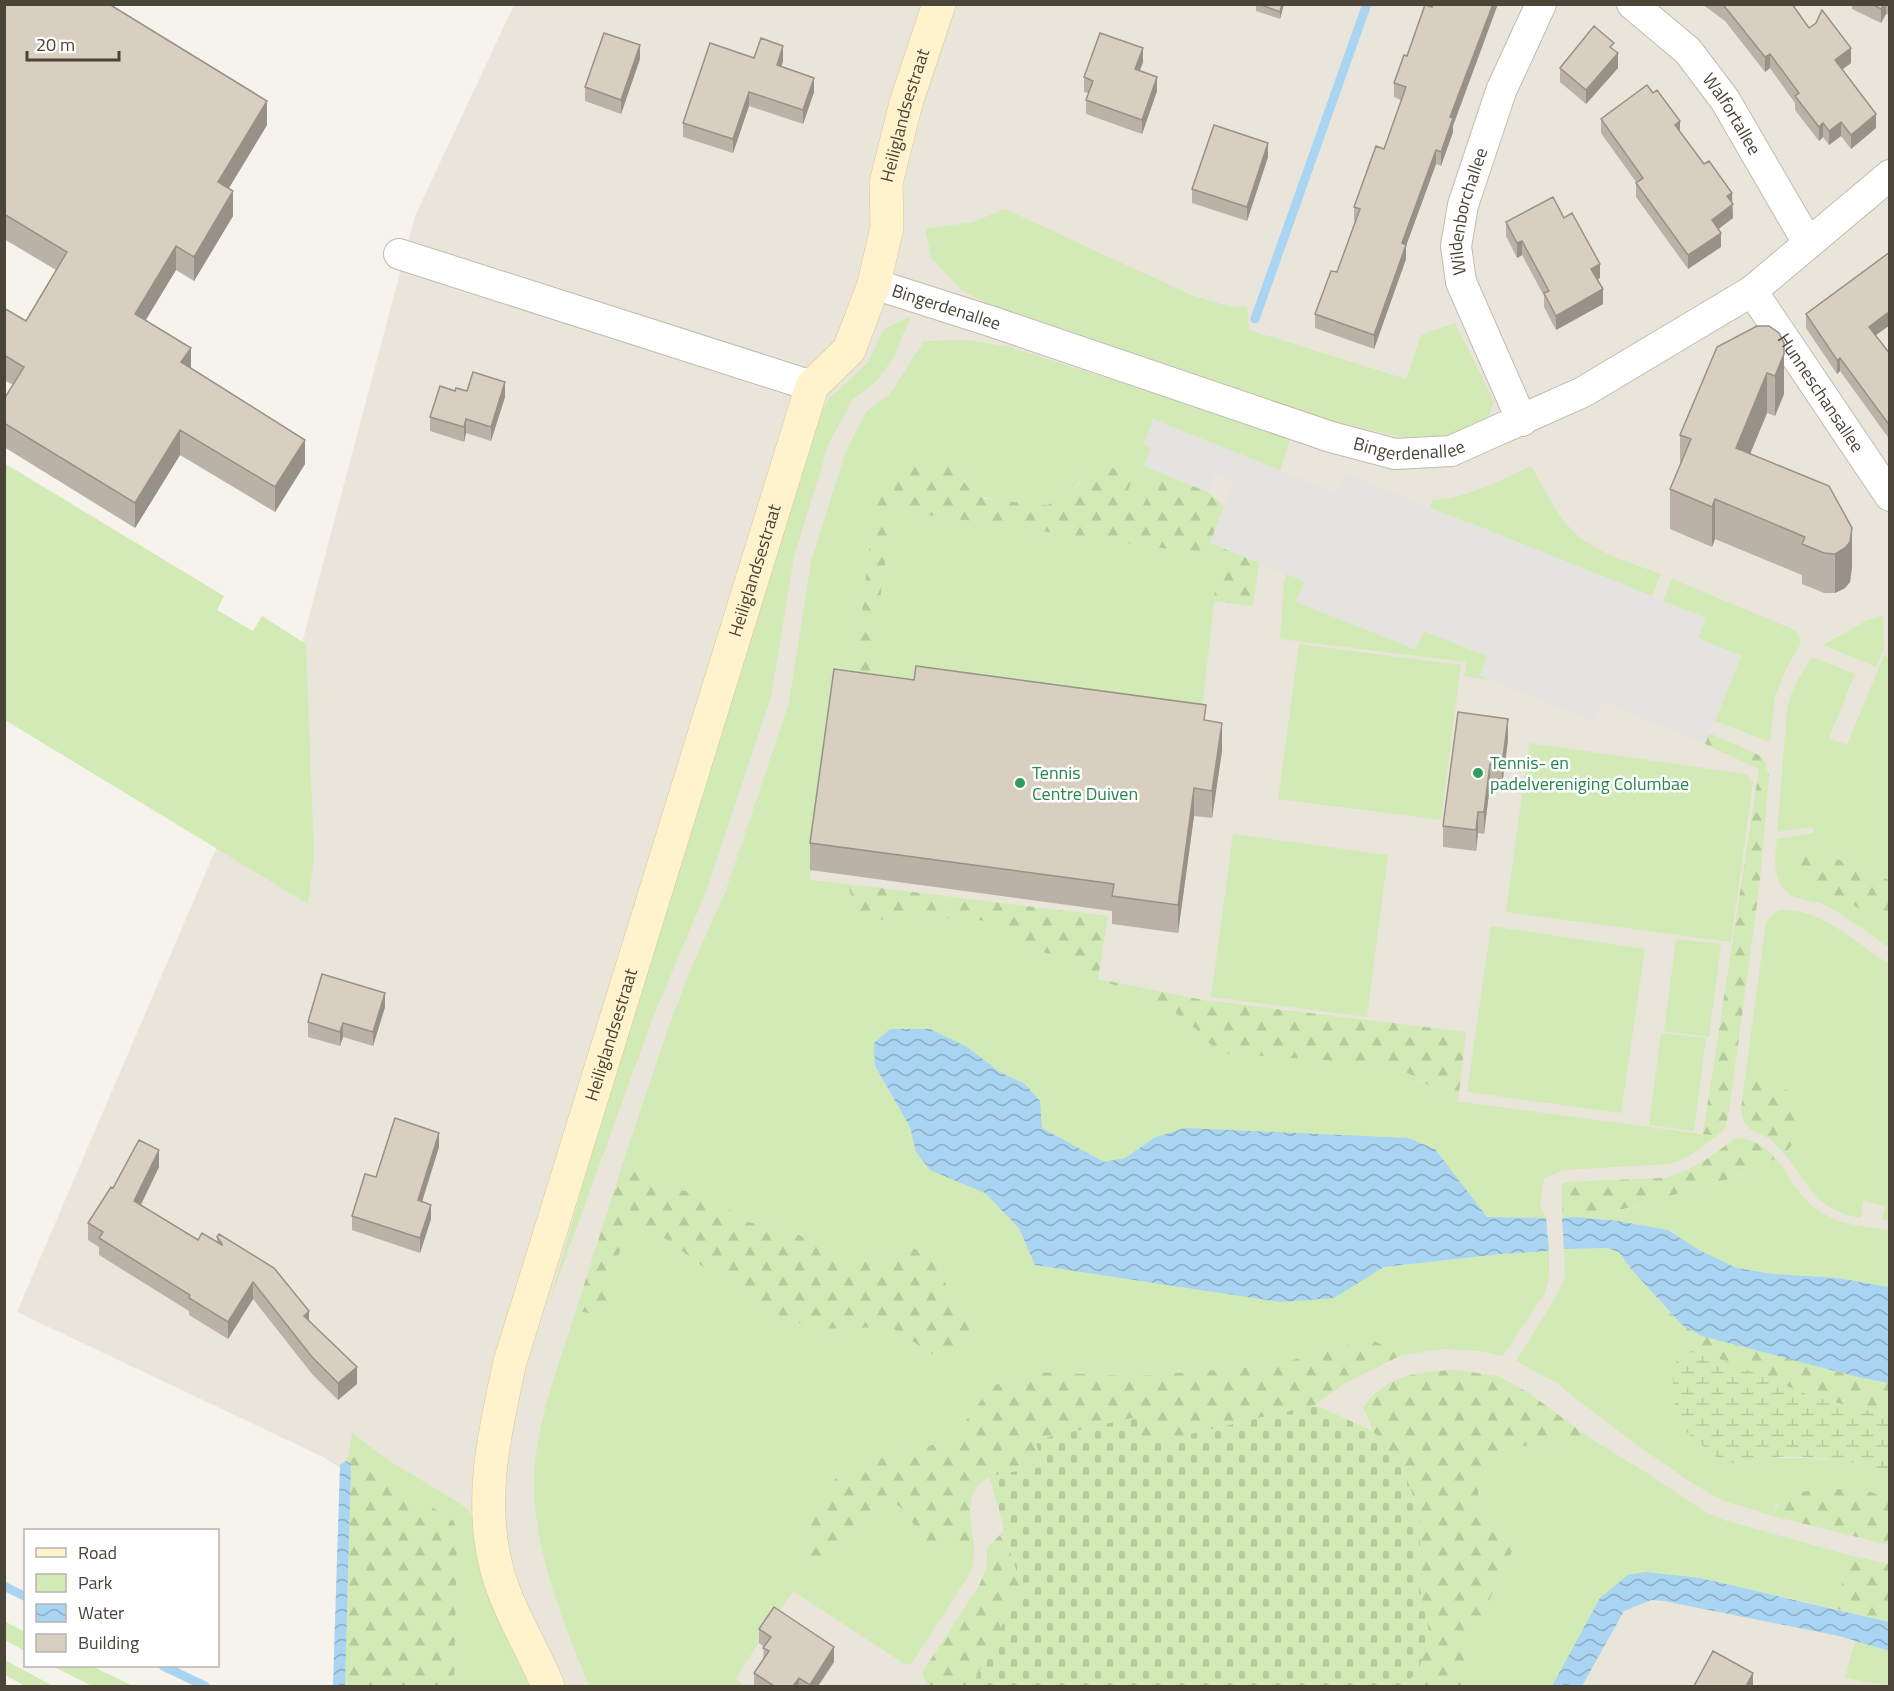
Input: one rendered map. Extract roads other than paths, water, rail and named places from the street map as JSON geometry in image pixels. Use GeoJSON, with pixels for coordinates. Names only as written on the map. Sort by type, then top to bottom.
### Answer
{"type":"FeatureCollection","features":[{"type":"Feature","properties":{"kind":"street","name":"Heiliglandsestraat"},"geometry":{"type":"LineString","coordinates":[[548,1686],[506,1595],[497,1570],[488,1518],[488,1488],[493,1440],[510,1362],[812,386],[849,350],[874,284],[887,227],[886,183],[906,103],[939,4]]}},
{"type":"Feature","properties":{"kind":"street","name":"Wildenborchallee"},"geometry":{"type":"LineString","coordinates":[[1522,421],[1461,282],[1456,246],[1463,205],[1502,91],[1541,4]]}},
{"type":"Feature","properties":{"kind":"street","name":"Walfortallee"},"geometry":{"type":"LineString","coordinates":[[1632,4],[1688,51],[1725,100],[1808,243]]}},
{"type":"Feature","properties":{"kind":"street","name":"Bingerdenallee"},"geometry":{"type":"LineString","coordinates":[[874,284],[1331,437],[1395,454],[1451,451],[1583,392],[1752,291],[1890,175]]}},
{"type":"Feature","properties":{"kind":"street"},"geometry":{"type":"LineString","coordinates":[[399,254],[812,386]]}},
{"type":"Feature","properties":{"kind":"street","name":"Hunneschansallee"},"geometry":{"type":"LineString","coordinates":[[1752,291],[1890,496]]}},
{"type":"Feature","properties":{"kind":"water"},"geometry":{"type":"Polygon","coordinates":[[[890,1029],[930,1029],[967,1047],[1000,1072],[1025,1084],[1040,1101],[1042,1128],[1104,1162],[1125,1158],[1154,1138],[1184,1128],[1408,1138],[1435,1149],[1487,1217],[1546,1218],[1549,1251],[1384,1267],[1334,1298],[1281,1302],[1035,1265],[1019,1228],[985,1193],[930,1170],[916,1152],[910,1127],[875,1066],[874,1043],[890,1029]]]}},
{"type":"Feature","properties":{"kind":"water"},"geometry":{"type":"Polygon","coordinates":[[[1577,1217],[1618,1221],[1668,1230],[1699,1250],[1737,1268],[1773,1274],[1837,1278],[1889,1287],[1889,1383],[1702,1336],[1682,1325],[1633,1271],[1619,1252],[1607,1248],[1564,1249],[1562,1218],[1577,1217]]]}},
{"type":"Feature","properties":{"kind":"water"},"geometry":{"type":"Polygon","coordinates":[[[346,1461],[351,1464],[345,1686],[333,1686],[340,1465],[346,1461]]]}},
{"type":"Feature","properties":{"kind":"water"},"geometry":{"type":"Polygon","coordinates":[[[1645,1572],[1700,1578],[1889,1622],[1889,1651],[1839,1636],[1651,1600],[1624,1611],[1582,1686],[1552,1686],[1600,1598],[1628,1575],[1645,1572]]]}},
{"type":"Feature","properties":{"kind":"waterway"},"geometry":{"type":"LineString","coordinates":[[1255,319],[1367,4]]}},
{"type":"Feature","properties":{"kind":"waterway"},"geometry":{"type":"LineString","coordinates":[[4,1586],[24,1596]]}},
{"type":"Feature","properties":{"kind":"waterway"},"geometry":{"type":"LineString","coordinates":[[165,1667],[205,1686]]}},
{"type":"Feature","properties":{"kind":"place","name":"Tennis- en padelvereniging Columbae"},"geometry":{"type":"Point","coordinates":[1478,773]}},
{"type":"Feature","properties":{"kind":"place","name":"Tennis Centre Duiven"},"geometry":{"type":"Point","coordinates":[1020,783]}}]}
